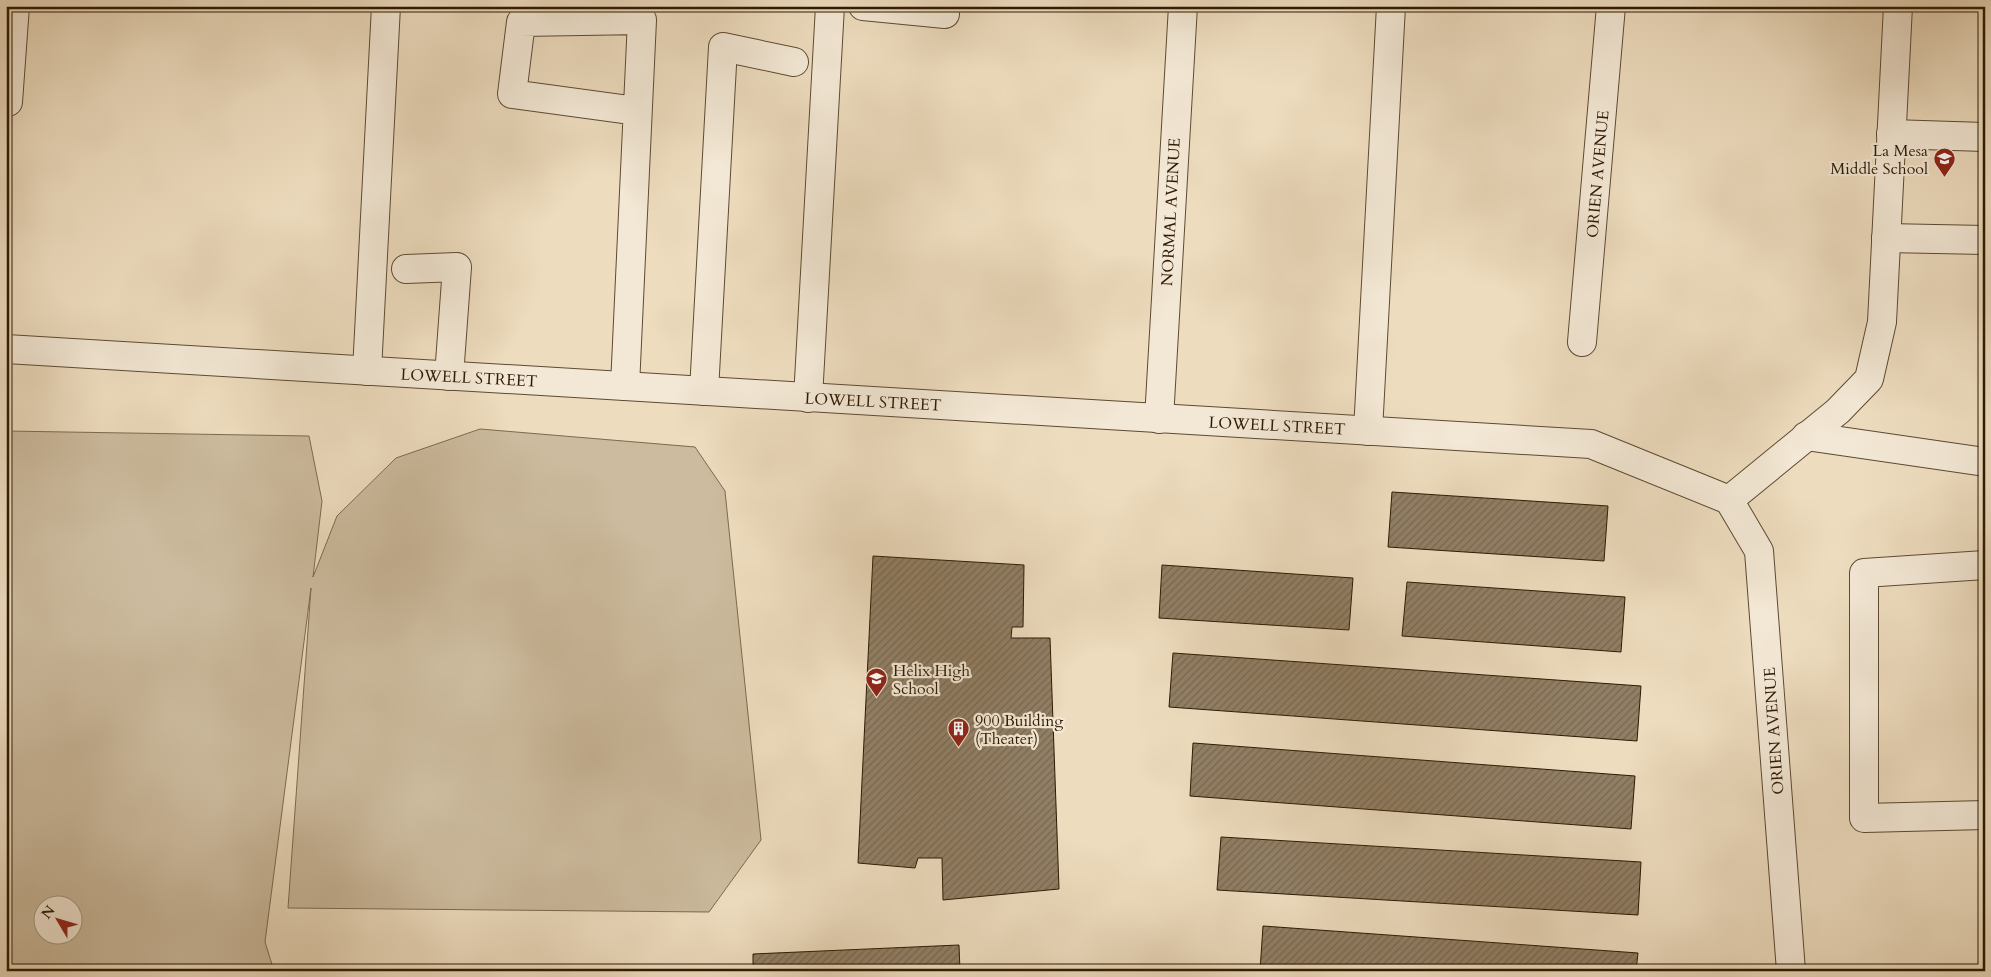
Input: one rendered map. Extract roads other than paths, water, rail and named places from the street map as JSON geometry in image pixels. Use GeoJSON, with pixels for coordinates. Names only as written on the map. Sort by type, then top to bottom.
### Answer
{"type":"FeatureCollection","features":[{"type":"Feature","properties":{"kind":"street"},"geometry":{"type":"LineString","coordinates":[[8,102],[15,6]]}},
{"type":"Feature","properties":{"kind":"street"},"geometry":{"type":"LineString","coordinates":[[366,371],[386,6]]}},
{"type":"Feature","properties":{"kind":"street"},"geometry":{"type":"LineString","coordinates":[[808,398],[830,6]]}},
{"type":"Feature","properties":{"kind":"street"},"geometry":{"type":"LineString","coordinates":[[863,6],[945,14]]}},
{"type":"Feature","properties":{"kind":"street","name":"NORMAL AVENUE"},"geometry":{"type":"LineString","coordinates":[[1159,418],[1183,6]]}},
{"type":"Feature","properties":{"kind":"street"},"geometry":{"type":"LineString","coordinates":[[1368,430],[1391,6]]}},
{"type":"Feature","properties":{"kind":"street","name":"ORIEN AVENUE"},"geometry":{"type":"LineString","coordinates":[[1582,342],[1611,6]]}},
{"type":"Feature","properties":{"kind":"street"},"geometry":{"type":"LineString","coordinates":[[1729,500],[1838,411],[1869,379],[1882,322],[1898,6]]}},
{"type":"Feature","properties":{"kind":"street"},"geometry":{"type":"LineString","coordinates":[[625,386],[642,20],[521,22],[512,94],[637,111]]}},
{"type":"Feature","properties":{"kind":"street"},"geometry":{"type":"LineString","coordinates":[[704,391],[723,47],[794,62]]}},
{"type":"Feature","properties":{"kind":"street"},"geometry":{"type":"LineString","coordinates":[[1891,134],[1985,137]]}},
{"type":"Feature","properties":{"kind":"street"},"geometry":{"type":"LineString","coordinates":[[1886,238],[1985,240]]}},
{"type":"Feature","properties":{"kind":"street"},"geometry":{"type":"LineString","coordinates":[[406,269],[457,267],[449,376]]}},
{"type":"Feature","properties":{"kind":"street","name":"LOWELL STREET"},"geometry":{"type":"LineString","coordinates":[[6,349],[1590,444],[1729,500]]}},
{"type":"Feature","properties":{"kind":"street"},"geometry":{"type":"LineString","coordinates":[[1806,436],[1985,462]]}},
{"type":"Feature","properties":{"kind":"street","name":"ORIEN AVENUE"},"geometry":{"type":"LineString","coordinates":[[1729,500],[1759,551],[1791,971]]}},
{"type":"Feature","properties":{"kind":"street"},"geometry":{"type":"LineString","coordinates":[[1985,565],[1864,573],[1864,818],[1985,815]]}},
{"type":"Feature","properties":{"kind":"place","name":"La Mesa Middle School"},"geometry":{"type":"Point","coordinates":[1944,178]}},
{"type":"Feature","properties":{"kind":"place","name":"Helix High School"},"geometry":{"type":"Point","coordinates":[877,698]}},
{"type":"Feature","properties":{"kind":"place","name":"900 Building (Theater)"},"geometry":{"type":"Point","coordinates":[959,748]}}]}
